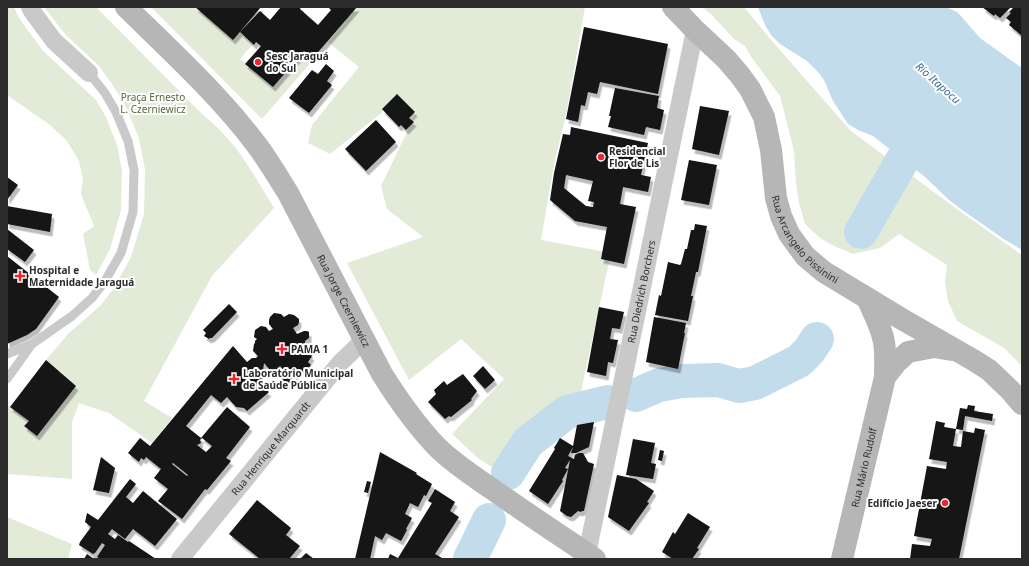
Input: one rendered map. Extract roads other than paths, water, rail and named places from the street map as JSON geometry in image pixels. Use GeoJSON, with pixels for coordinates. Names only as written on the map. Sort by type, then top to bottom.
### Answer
{"type":"FeatureCollection","features":[{"type":"Feature","properties":{"kind":"main road","name":"Rua Jorge Czerniewicz"},"geometry":{"type":"LineString","coordinates":[[126,7],[203,83],[240,124],[274,169],[382,374],[394,394],[416,424],[455,464],[543,525],[591,556]]}},
{"type":"Feature","properties":{"kind":"main road","name":"Rua Arcangelo Pissinini"},"geometry":{"type":"LineString","coordinates":[[672,7],[726,59],[750,89],[764,117],[771,150],[776,198],[781,216],[788,234],[805,256],[824,272],[989,370],[1022,404]]}},
{"type":"Feature","properties":{"kind":"main road","name":"Rua Mário Rudolf"},"geometry":{"type":"LineString","coordinates":[[842,559],[885,377],[884,343],[879,324],[867,298]]}},
{"type":"Feature","properties":{"kind":"main road","name":"Rua Mário Rudolf"},"geometry":{"type":"LineString","coordinates":[[885,377],[896,363],[908,352],[934,347],[957,351]]}},
{"type":"Feature","properties":{"kind":"street"},"geometry":{"type":"LineString","coordinates":[[30,7],[54,41],[89,74]]}},
{"type":"Feature","properties":{"kind":"street","name":"Rua Diedrich Borchers"},"geometry":{"type":"LineString","coordinates":[[591,556],[695,30]]}},
{"type":"Feature","properties":{"kind":"street","name":"Rua Henrique Marquardt"},"geometry":{"type":"LineString","coordinates":[[180,559],[340,364],[364,340]]}},
{"type":"Feature","properties":{"kind":"lane"},"geometry":{"type":"LineString","coordinates":[[7,354],[32,344],[72,316],[92,298],[105,281],[121,253],[133,212],[134,170],[128,141],[116,112],[105,93],[89,74]]}},
{"type":"Feature","properties":{"kind":"lane"},"geometry":{"type":"LineString","coordinates":[[7,379],[32,344]]}},
{"type":"Feature","properties":{"kind":"water","name":"Rio Itapocu"},"geometry":{"type":"Polygon","coordinates":[[[758,7],[946,7],[957,12],[980,38],[1022,68],[1022,250],[962,210],[925,177],[873,136],[848,124],[833,101],[824,80],[818,72],[807,61],[780,44],[771,35],[765,25],[758,7]]]}},
{"type":"Feature","properties":{"kind":"waterway"},"geometry":{"type":"LineString","coordinates":[[861,232],[903,159]]}},
{"type":"Feature","properties":{"kind":"waterway"},"geometry":{"type":"LineString","coordinates":[[636,395],[659,385],[682,381],[718,380],[739,386],[755,383],[799,361],[809,351],[817,339]]}},
{"type":"Feature","properties":{"kind":"waterway"},"geometry":{"type":"LineString","coordinates":[[508,473],[528,442],[567,412],[608,402]]}},
{"type":"Feature","properties":{"kind":"waterway"},"geometry":{"type":"LineString","coordinates":[[470,559],[489,520]]}},
{"type":"Feature","properties":{"kind":"place","name":"Sesc Jaraguá do Sul"},"geometry":{"type":"Point","coordinates":[258,62]}},
{"type":"Feature","properties":{"kind":"place","name":"Residencial Flor de Lis"},"geometry":{"type":"Point","coordinates":[601,157]}},
{"type":"Feature","properties":{"kind":"place","name":"Hospital e Maternidade Jaraguá"},"geometry":{"type":"Point","coordinates":[20,276]}},
{"type":"Feature","properties":{"kind":"place","name":"PAMA 1"},"geometry":{"type":"Point","coordinates":[282,349]}},
{"type":"Feature","properties":{"kind":"place","name":"Laboratório Municipal de Saúde Pública"},"geometry":{"type":"Point","coordinates":[234,379]}},
{"type":"Feature","properties":{"kind":"place","name":"Edifício Jaeser"},"geometry":{"type":"Point","coordinates":[945,503]}},
{"type":"Feature","properties":{"kind":"park label","name":"Praça Ernesto L. Czerniewicz"},"geometry":{"type":"Point","coordinates":[153,102]}}]}
